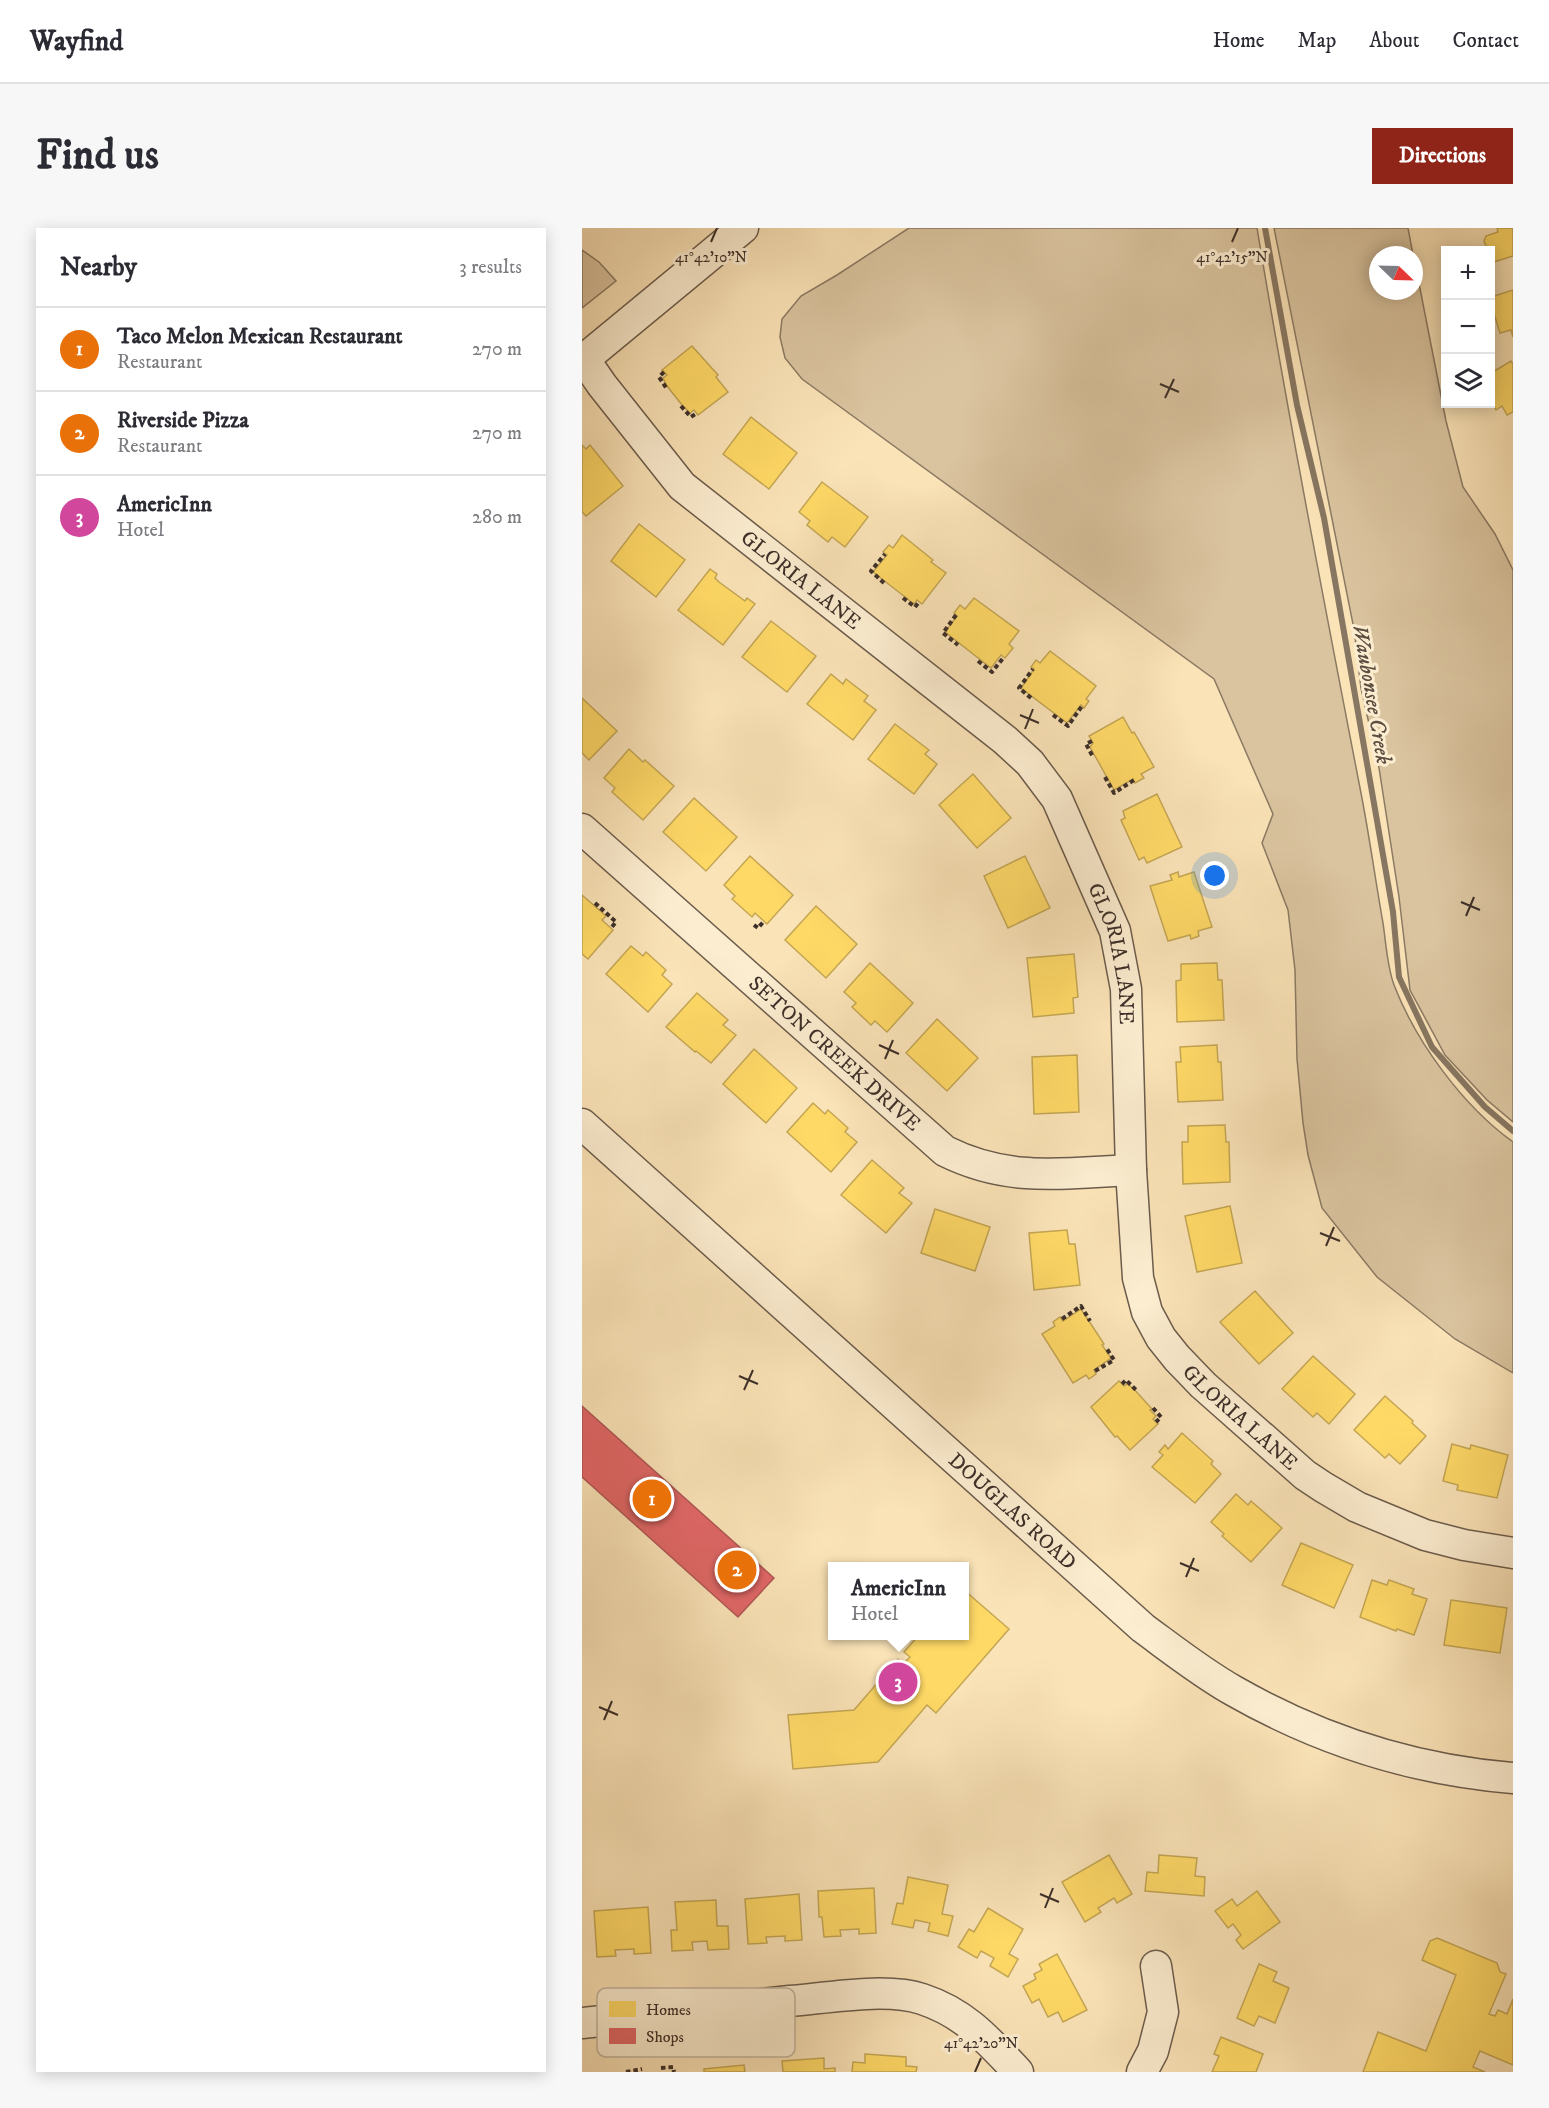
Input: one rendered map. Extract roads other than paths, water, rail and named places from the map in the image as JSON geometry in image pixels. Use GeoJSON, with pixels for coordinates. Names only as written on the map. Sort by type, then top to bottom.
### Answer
{"type":"FeatureCollection","features":[{"type":"Feature","properties":{"kind":"street"},"geometry":{"type":"LineString","coordinates":[[583,360],[742,228]]}},
{"type":"Feature","properties":{"kind":"street","name":"GLORIA LANE"},"geometry":{"type":"LineString","coordinates":[[583,360],[682,486],[1005,740],[1030,763],[1057,799],[1115,932],[1126,990],[1131,1170],[1138,1278],[1147,1312],[1161,1338],[1191,1373],[1305,1475],[1357,1507],[1425,1535],[1464,1545],[1513,1553]]}},
{"type":"Feature","properties":{"kind":"street","name":"SETON CREEK DRIVE"},"geometry":{"type":"LineString","coordinates":[[582,829],[945,1151],[967,1162],[1026,1174],[1131,1170]]}},
{"type":"Feature","properties":{"kind":"street","name":"DOUGLAS ROAD"},"geometry":{"type":"LineString","coordinates":[[582,1124],[1143,1628],[1196,1666],[1253,1701],[1337,1740],[1422,1765],[1513,1778]]}},
{"type":"Feature","properties":{"kind":"street"},"geometry":{"type":"LineString","coordinates":[[1142,2072],[1153,2051],[1163,2012],[1156,1966]]}},
{"type":"Feature","properties":{"kind":"street"},"geometry":{"type":"LineString","coordinates":[[795,2001],[844,1996],[895,1995],[919,1998],[962,2018],[982,2033],[1018,2072]]}},
{"type":"Feature","properties":{"kind":"street"},"geometry":{"type":"LineString","coordinates":[[582,2023],[597,2021]]}},
{"type":"Feature","properties":{"kind":"waterway","name":"Waubonsee Creek"},"geometry":{"type":"LineString","coordinates":[[1265,228],[1297,405],[1324,518],[1393,912],[1399,977],[1432,1047],[1485,1107],[1513,1131]]}},
{"type":"Feature","properties":{"kind":"place","name":"Taco Melon Mexican Restaurant"},"geometry":{"type":"Point","coordinates":[652,1499]}},
{"type":"Feature","properties":{"kind":"place","name":"Riverside Pizza"},"geometry":{"type":"Point","coordinates":[737,1570]}},
{"type":"Feature","properties":{"kind":"place","name":"AmericInn"},"geometry":{"type":"Point","coordinates":[898,1682]}}]}
